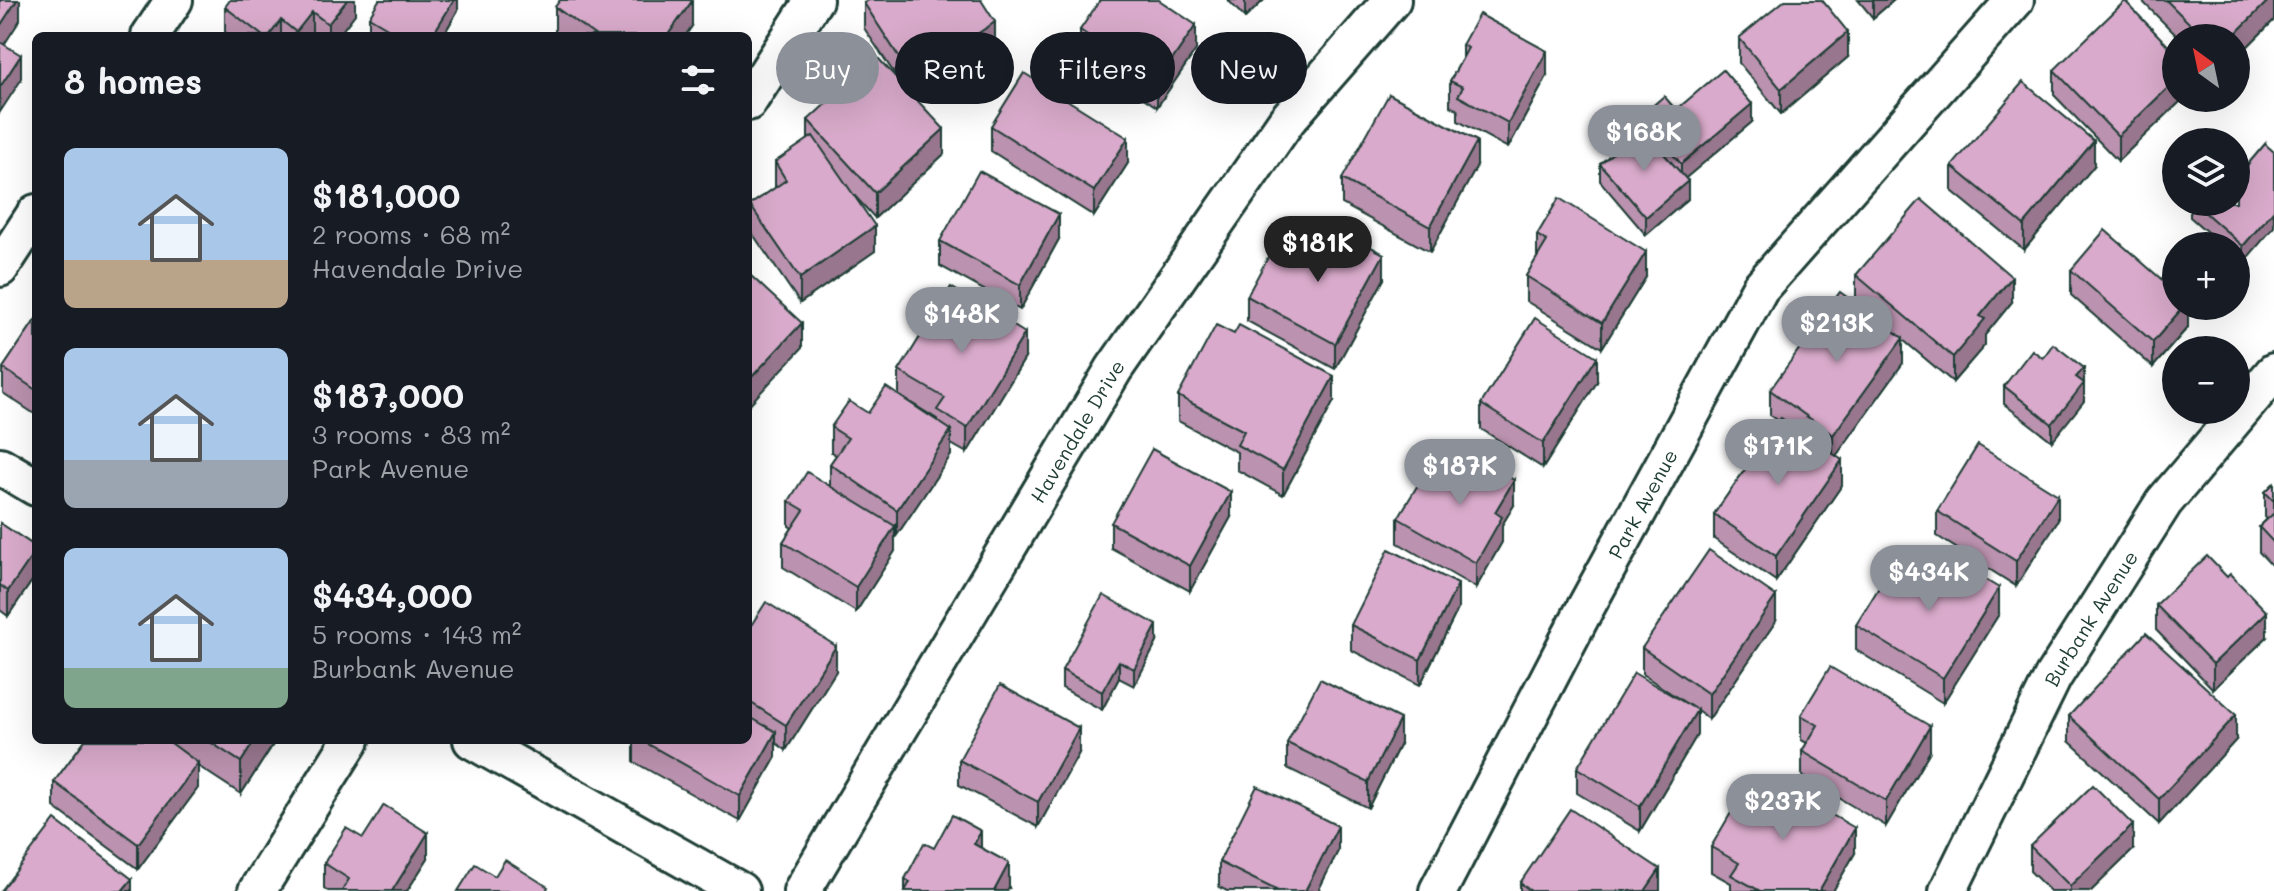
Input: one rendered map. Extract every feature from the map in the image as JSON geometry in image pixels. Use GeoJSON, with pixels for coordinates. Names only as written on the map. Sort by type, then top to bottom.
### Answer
{"type":"FeatureCollection","features":[{"type":"Feature","properties":{"kind":"street"},"geometry":{"type":"LineString","coordinates":[[153,32],[174,0]]}},
{"type":"Feature","properties":{"kind":"street"},"geometry":{"type":"LineString","coordinates":[[752,96],[814,0]]}},
{"type":"Feature","properties":{"kind":"street","name":"Havendale Drive"},"geometry":{"type":"LineString","coordinates":[[802,891],[1114,369],[1287,120],[1392,0]]}},
{"type":"Feature","properties":{"kind":"street","name":"Park Avenue"},"geometry":{"type":"LineString","coordinates":[[1438,891],[1581,616],[1760,288],[2015,0]]}},
{"type":"Feature","properties":{"kind":"street"},"geometry":{"type":"LineString","coordinates":[[0,268],[32,219]]}},
{"type":"Feature","properties":{"kind":"street","name":"Burbank Avenue"},"geometry":{"type":"LineString","coordinates":[[1948,891],[2053,677],[2164,502],[2274,372]]}},
{"type":"Feature","properties":{"kind":"street"},"geometry":{"type":"LineString","coordinates":[[0,466],[32,485]]}},
{"type":"Feature","properties":{"kind":"street"},"geometry":{"type":"LineString","coordinates":[[257,891],[349,744]]}},
{"type":"Feature","properties":{"kind":"street"},"geometry":{"type":"LineString","coordinates":[[479,744],[740,891]]}},
{"type":"Feature","properties":{"kind":"building"},"geometry":{"type":"Polygon","coordinates":[[[0,0],[17,0],[0,26],[0,0]]]}},
{"type":"Feature","properties":{"kind":"building"},"geometry":{"type":"Polygon","coordinates":[[[230,0],[347,0],[328,24],[312,12],[296,32],[281,20],[272,32],[258,32],[225,7],[230,0]]]}},
{"type":"Feature","properties":{"kind":"building"},"geometry":{"type":"Polygon","coordinates":[[[379,0],[454,0],[434,32],[394,32],[369,17],[379,0]]]}},
{"type":"Feature","properties":{"kind":"building"},"geometry":{"type":"Polygon","coordinates":[[[560,0],[692,1],[670,32],[590,32],[555,7],[560,0]]]}},
{"type":"Feature","properties":{"kind":"building"},"geometry":{"type":"Polygon","coordinates":[[[869,0],[981,0],[995,22],[980,32],[895,32],[895,51],[864,3],[869,0]]]}},
{"type":"Feature","properties":{"kind":"building"},"geometry":{"type":"Polygon","coordinates":[[[1100,0],[1159,0],[1196,25],[1175,56],[1175,32],[1080,30],[1100,0]]]}},
{"type":"Feature","properties":{"kind":"building"},"geometry":{"type":"Polygon","coordinates":[[[1785,0],[1822,0],[1848,32],[1781,89],[1739,38],[1785,0]]]}},
{"type":"Feature","properties":{"kind":"building"},"geometry":{"type":"Polygon","coordinates":[[[2166,0],[2269,0],[2245,24],[2190,24],[2166,0]]]}},
{"type":"Feature","properties":{"kind":"building"},"geometry":{"type":"Polygon","coordinates":[[[2125,1],[2162,39],[2162,94],[2118,136],[2054,70],[2125,1]]]}},
{"type":"Feature","properties":{"kind":"building"},"geometry":{"type":"Polygon","coordinates":[[[1479,14],[1547,51],[1508,123],[1458,96],[1463,87],[1450,81],[1468,48],[1462,45],[1479,14]]]}},
{"type":"Feature","properties":{"kind":"building"},"geometry":{"type":"Polygon","coordinates":[[[0,42],[21,55],[0,87],[0,42]]]}},
{"type":"Feature","properties":{"kind":"building"},"geometry":{"type":"Polygon","coordinates":[[[879,59],[895,76],[895,104],[921,104],[944,129],[875,193],[808,120],[826,104],[879,104],[879,59]]]}},
{"type":"Feature","properties":{"kind":"building"},"geometry":{"type":"Polygon","coordinates":[[[1723,70],[1752,104],[1681,164],[1641,116],[1664,96],[1676,110],[1723,70]]]}},
{"type":"Feature","properties":{"kind":"building"},"geometry":{"type":"Polygon","coordinates":[[[1024,73],[1030,77],[1030,104],[1074,104],[1128,138],[1094,191],[991,126],[1005,104],[1014,104],[1014,89],[1024,73]]]}},
{"type":"Feature","properties":{"kind":"building"},"geometry":{"type":"Polygon","coordinates":[[[2023,82],[2094,141],[2024,225],[1952,166],[2023,82]]]}},
{"type":"Feature","properties":{"kind":"building"},"geometry":{"type":"Polygon","coordinates":[[[1389,94],[1477,141],[1430,227],[1342,179],[1389,94]]]}},
{"type":"Feature","properties":{"kind":"building"},"geometry":{"type":"Polygon","coordinates":[[[1641,128],[1688,181],[1646,217],[1600,164],[1641,128]]]}},
{"type":"Feature","properties":{"kind":"building"},"geometry":{"type":"Polygon","coordinates":[[[813,136],[875,226],[800,278],[752,208],[752,204],[786,180],[775,162],[813,136]]]}},
{"type":"Feature","properties":{"kind":"building"},"geometry":{"type":"Polygon","coordinates":[[[2265,144],[2274,152],[2274,210],[2250,238],[2250,232],[2227,232],[2209,216],[2250,216],[2250,162],[2265,144]]]}},
{"type":"Feature","properties":{"kind":"building"},"geometry":{"type":"Polygon","coordinates":[[[979,171],[1059,214],[1020,285],[940,241],[979,171]]]}},
{"type":"Feature","properties":{"kind":"building"},"geometry":{"type":"Polygon","coordinates":[[[1559,198],[1646,252],[1602,323],[1526,276],[1547,241],[1537,235],[1559,198]]]}},
{"type":"Feature","properties":{"kind":"building"},"geometry":{"type":"Polygon","coordinates":[[[1921,199],[2012,277],[1980,316],[1985,319],[1953,357],[1856,275],[1921,199]]]}},
{"type":"Feature","properties":{"kind":"building"},"geometry":{"type":"Polygon","coordinates":[[[1333,227],[1384,254],[1335,344],[1247,296],[1274,246],[1312,266],[1333,227]]]}},
{"type":"Feature","properties":{"kind":"building"},"geometry":{"type":"Polygon","coordinates":[[[2105,230],[2162,280],[2162,320],[2172,320],[2153,342],[2071,270],[2105,230]]]}},
{"type":"Feature","properties":{"kind":"building"},"geometry":{"type":"Polygon","coordinates":[[[752,277],[802,323],[752,377],[752,277]]]}},
{"type":"Feature","properties":{"kind":"building"},"geometry":{"type":"Polygon","coordinates":[[[951,287],[1025,333],[967,428],[937,410],[945,398],[899,371],[951,287]]]}},
{"type":"Feature","properties":{"kind":"building"},"geometry":{"type":"Polygon","coordinates":[[[1840,292],[1903,338],[1833,435],[1770,390],[1840,292]]]}},
{"type":"Feature","properties":{"kind":"building"},"geometry":{"type":"Polygon","coordinates":[[[1535,318],[1597,357],[1543,443],[1481,404],[1535,318]]]}},
{"type":"Feature","properties":{"kind":"building"},"geometry":{"type":"Polygon","coordinates":[[[32,325],[32,387],[3,368],[32,325]]]}},
{"type":"Feature","properties":{"kind":"building"},"geometry":{"type":"Polygon","coordinates":[[[1216,325],[1234,334],[1239,325],[1334,376],[1283,470],[1237,445],[1244,431],[1178,396],[1216,325]]]}},
{"type":"Feature","properties":{"kind":"building"},"geometry":{"type":"Polygon","coordinates":[[[2053,344],[2084,368],[2076,377],[2084,383],[2052,424],[2004,386],[2032,350],[2043,358],[2053,344]]]}},
{"type":"Feature","properties":{"kind":"building"},"geometry":{"type":"Polygon","coordinates":[[[886,387],[951,430],[897,510],[830,464],[848,438],[831,427],[849,401],[868,413],[886,387]]]}},
{"type":"Feature","properties":{"kind":"building"},"geometry":{"type":"Polygon","coordinates":[[[1781,418],[1842,460],[1776,556],[1714,514],[1781,418]]]}},
{"type":"Feature","properties":{"kind":"building"},"geometry":{"type":"Polygon","coordinates":[[[1978,445],[2058,495],[2016,561],[1937,511],[1978,445]]]}},
{"type":"Feature","properties":{"kind":"building"},"geometry":{"type":"Polygon","coordinates":[[[1152,449],[1231,492],[1190,566],[1111,523],[1152,449]]]}},
{"type":"Feature","properties":{"kind":"building"},"geometry":{"type":"Polygon","coordinates":[[[1467,453],[1514,480],[1495,512],[1502,517],[1476,563],[1398,518],[1425,473],[1448,486],[1467,453]]]}},
{"type":"Feature","properties":{"kind":"building"},"geometry":{"type":"Polygon","coordinates":[[[807,472],[895,526],[856,587],[783,542],[804,510],[789,501],[807,472]]]}},
{"type":"Feature","properties":{"kind":"building"},"geometry":{"type":"Polygon","coordinates":[[[2274,483],[2274,501],[2265,492],[2274,483]]]}},
{"type":"Feature","properties":{"kind":"building"},"geometry":{"type":"Polygon","coordinates":[[[2274,513],[2274,543],[2259,527],[2274,513]]]}},
{"type":"Feature","properties":{"kind":"building"},"geometry":{"type":"Polygon","coordinates":[[[0,523],[32,544],[32,556],[8,591],[0,585],[0,523]]]}},
{"type":"Feature","properties":{"kind":"building"},"geometry":{"type":"Polygon","coordinates":[[[1389,549],[1458,584],[1420,660],[1351,625],[1389,549]]]}},
{"type":"Feature","properties":{"kind":"building"},"geometry":{"type":"Polygon","coordinates":[[[1709,550],[1776,596],[1709,694],[1642,648],[1709,550]]]}},
{"type":"Feature","properties":{"kind":"building"},"geometry":{"type":"Polygon","coordinates":[[[1939,552],[1999,588],[1943,678],[1856,625],[1891,568],[1918,585],[1939,552]]]}},
{"type":"Feature","properties":{"kind":"building"},"geometry":{"type":"Polygon","coordinates":[[[2207,556],[2227,577],[2230,574],[2267,612],[2213,664],[2156,605],[2207,556]]]}},
{"type":"Feature","properties":{"kind":"building"},"geometry":{"type":"Polygon","coordinates":[[[1103,595],[1157,625],[1134,669],[1119,661],[1102,692],[1062,670],[1103,595]]]}},
{"type":"Feature","properties":{"kind":"building"},"geometry":{"type":"Polygon","coordinates":[[[766,602],[836,646],[786,725],[752,704],[752,624],[766,602]]]}},
{"type":"Feature","properties":{"kind":"building"},"geometry":{"type":"Polygon","coordinates":[[[2146,633],[2236,715],[2159,799],[2069,716],[2146,633]]]}},
{"type":"Feature","properties":{"kind":"building"},"geometry":{"type":"Polygon","coordinates":[[[1830,667],[1930,726],[1886,801],[1802,751],[1818,725],[1801,715],[1830,667]]]}},
{"type":"Feature","properties":{"kind":"building"},"geometry":{"type":"Polygon","coordinates":[[[1634,673],[1697,710],[1640,806],[1577,768],[1634,673]]]}},
{"type":"Feature","properties":{"kind":"building"},"geometry":{"type":"Polygon","coordinates":[[[1320,679],[1400,719],[1368,782],[1287,743],[1320,679]]]}},
{"type":"Feature","properties":{"kind":"building"},"geometry":{"type":"Polygon","coordinates":[[[1000,685],[1079,728],[1038,802],[959,760],[1000,685]]]}},
{"type":"Feature","properties":{"kind":"building"},"geometry":{"type":"Polygon","coordinates":[[[752,718],[776,732],[740,796],[648,744],[752,744],[752,718]]]}},
{"type":"Feature","properties":{"kind":"building"},"geometry":{"type":"Polygon","coordinates":[[[82,744],[172,744],[198,763],[138,844],[54,782],[82,744]]]}},
{"type":"Feature","properties":{"kind":"building"},"geometry":{"type":"Polygon","coordinates":[[[213,744],[252,744],[241,762],[213,744]]]}},
{"type":"Feature","properties":{"kind":"building"},"geometry":{"type":"Polygon","coordinates":[[[1769,779],[1855,828],[1819,891],[1760,891],[1731,875],[1739,863],[1711,847],[1732,811],[1746,819],[1769,779]]]}},
{"type":"Feature","properties":{"kind":"building"},"geometry":{"type":"Polygon","coordinates":[[[2093,785],[2133,825],[2070,886],[2030,846],[2093,785]]]}},
{"type":"Feature","properties":{"kind":"building"},"geometry":{"type":"Polygon","coordinates":[[[1257,786],[1338,826],[1305,891],[1278,891],[1219,862],[1257,786]]]}},
{"type":"Feature","properties":{"kind":"building"},"geometry":{"type":"Polygon","coordinates":[[[384,805],[428,833],[392,891],[342,891],[349,879],[324,863],[346,828],[363,838],[384,805]]]}},
{"type":"Feature","properties":{"kind":"building"},"geometry":{"type":"Polygon","coordinates":[[[1570,809],[1660,869],[1645,891],[1531,891],[1520,883],[1570,809]]]}},
{"type":"Feature","properties":{"kind":"building"},"geometry":{"type":"Polygon","coordinates":[[[952,815],[981,831],[974,844],[1009,863],[994,891],[905,891],[910,882],[905,879],[924,843],[934,848],[952,815]]]}},
{"type":"Feature","properties":{"kind":"building"},"geometry":{"type":"Polygon","coordinates":[[[55,820],[132,879],[122,891],[1,891],[55,820]]]}},
{"type":"Feature","properties":{"kind":"building"},"geometry":{"type":"Polygon","coordinates":[[[505,860],[548,887],[546,891],[458,891],[475,864],[495,876],[505,860]]]}}]}
